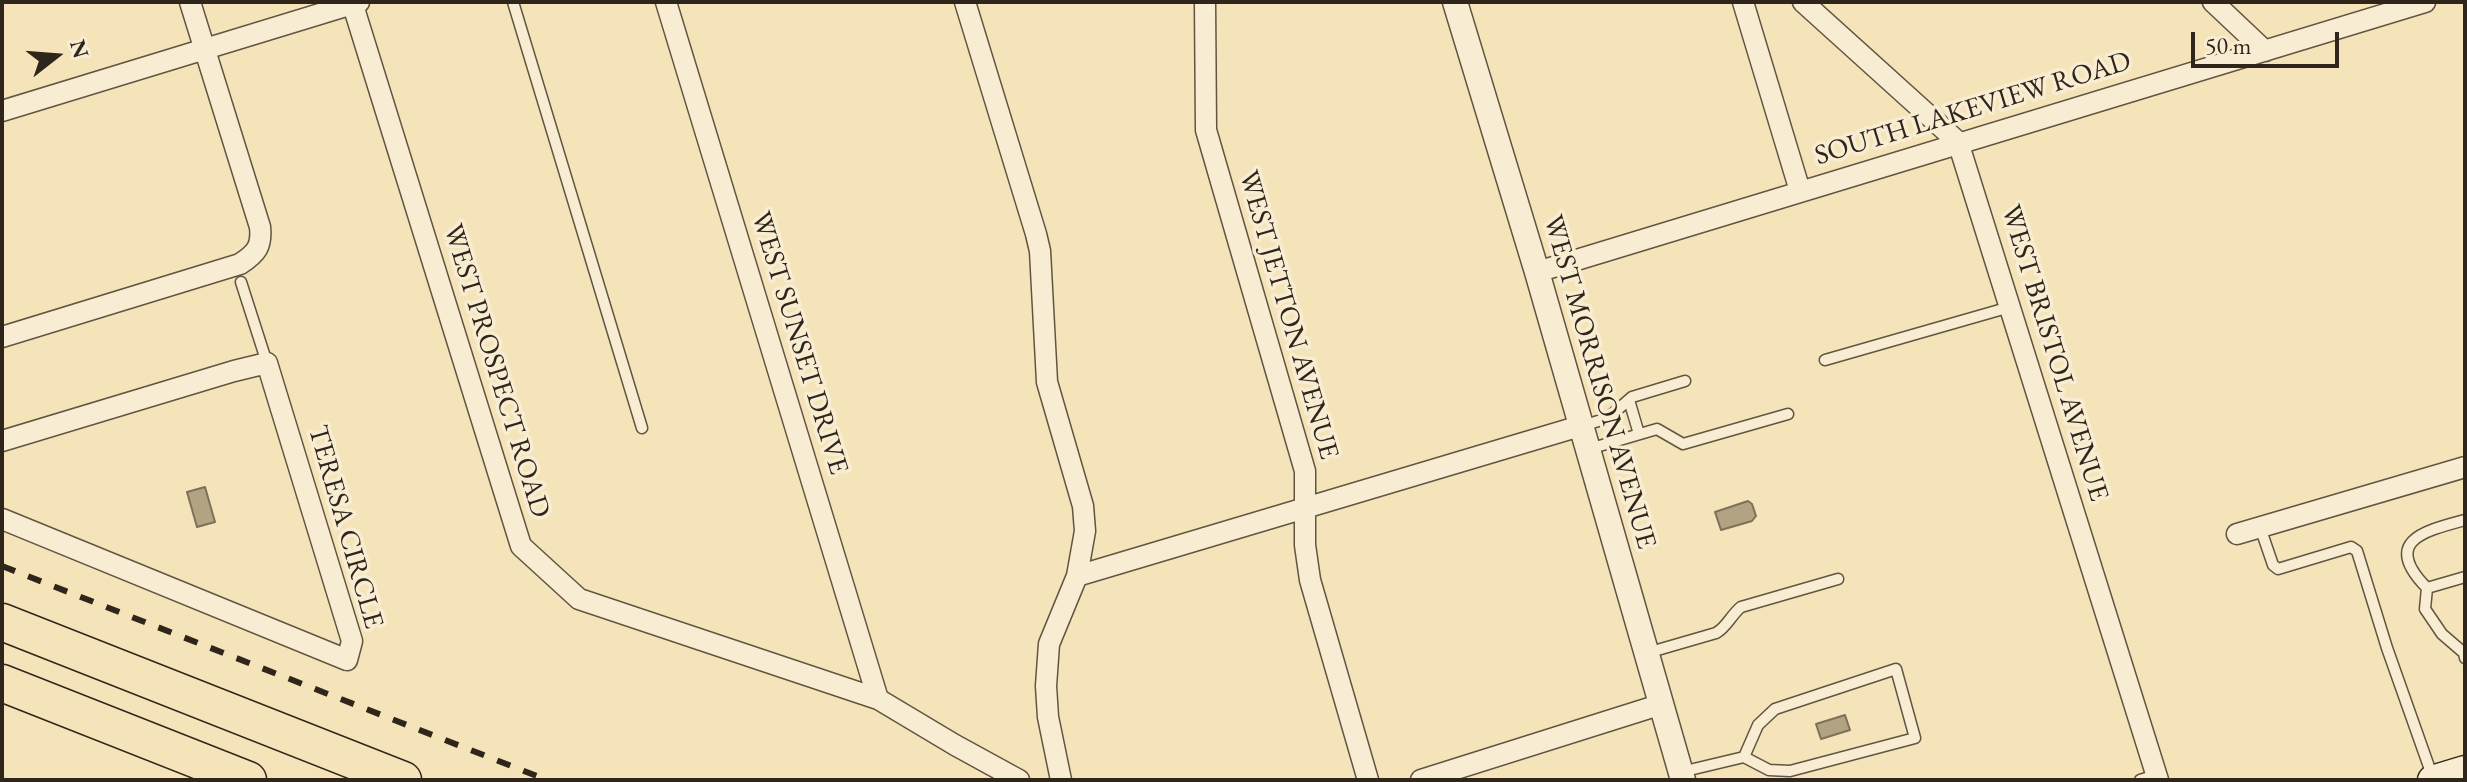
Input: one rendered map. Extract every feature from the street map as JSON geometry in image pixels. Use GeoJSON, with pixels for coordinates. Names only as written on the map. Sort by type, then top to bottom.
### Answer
{"type":"FeatureCollection","features":[{"type":"Feature","properties":{"kind":"highway"},"geometry":{"type":"LineString","coordinates":[[2,622],[403,780]]}},
{"type":"Feature","properties":{"kind":"highway"},"geometry":{"type":"LineString","coordinates":[[10,686],[248,780]]}},
{"type":"Feature","properties":{"kind":"street"},"geometry":{"type":"LineString","coordinates":[[2,337],[240,264],[254,255],[262,243],[260,227],[190,2]]}},
{"type":"Feature","properties":{"kind":"street","name":"WEST SUNSET DRIVE"},"geometry":{"type":"LineString","coordinates":[[666,2],[878,699]]}},
{"type":"Feature","properties":{"kind":"street"},"geometry":{"type":"LineString","coordinates":[[965,2],[1040,251],[1047,382],[1083,506],[1085,531],[1077,576],[1049,644],[1046,686],[1048,717],[1061,780]]}},
{"type":"Feature","properties":{"kind":"street","name":"WEST JETTON AVENUE"},"geometry":{"type":"LineString","coordinates":[[1205,2],[1206,130],[1305,471],[1305,545],[1310,580],[1368,780]]}},
{"type":"Feature","properties":{"kind":"street","name":"WEST MORRISON AVENUE"},"geometry":{"type":"LineString","coordinates":[[1455,2],[1537,272],[1682,776]]}},
{"type":"Feature","properties":{"kind":"street"},"geometry":{"type":"LineString","coordinates":[[1743,2],[1800,191]]}},
{"type":"Feature","properties":{"kind":"street"},"geometry":{"type":"LineString","coordinates":[[1803,2],[1958,142]]}},
{"type":"Feature","properties":{"kind":"street"},"geometry":{"type":"LineString","coordinates":[[2213,2],[2265,51]]}},
{"type":"Feature","properties":{"kind":"street","name":"SOUTH LAKEVIEW ROAD"},"geometry":{"type":"LineString","coordinates":[[1537,272],[2425,2]]}},
{"type":"Feature","properties":{"kind":"street"},"geometry":{"type":"LineString","coordinates":[[2,111],[355,3]]}},
{"type":"Feature","properties":{"kind":"street","name":"WEST PROSPECT ROAD"},"geometry":{"type":"LineString","coordinates":[[355,3],[521,546],[579,599],[878,699],[1019,780]]}},
{"type":"Feature","properties":{"kind":"street","name":"WEST BRISTOL AVENUE"},"geometry":{"type":"LineString","coordinates":[[1958,142],[2151,778]]}},
{"type":"Feature","properties":{"kind":"street"},"geometry":{"type":"LineString","coordinates":[[2,441],[267,363]]}},
{"type":"Feature","properties":{"kind":"street","name":"TERESA CIRCLE"},"geometry":{"type":"LineString","coordinates":[[2,519],[347,660],[352,641],[267,363]]}},
{"type":"Feature","properties":{"kind":"street"},"geometry":{"type":"LineString","coordinates":[[1077,576],[1580,426]]}},
{"type":"Feature","properties":{"kind":"street"},"geometry":{"type":"LineString","coordinates":[[2237,534],[2465,467]]}},
{"type":"Feature","properties":{"kind":"street"},"geometry":{"type":"LineString","coordinates":[[1421,780],[1662,704]]}},
{"type":"Feature","properties":{"kind":"lane"},"geometry":{"type":"LineString","coordinates":[[513,2],[642,428]]}},
{"type":"Feature","properties":{"kind":"lane"},"geometry":{"type":"LineString","coordinates":[[241,282],[267,363]]}},
{"type":"Feature","properties":{"kind":"lane"},"geometry":{"type":"LineString","coordinates":[[1825,360],[2010,307]]}},
{"type":"Feature","properties":{"kind":"lane"},"geometry":{"type":"LineString","coordinates":[[1580,426],[1608,418],[1629,400],[1685,381]]}},
{"type":"Feature","properties":{"kind":"lane"},"geometry":{"type":"LineString","coordinates":[[1629,400],[1639,434]]}},
{"type":"Feature","properties":{"kind":"lane"},"geometry":{"type":"LineString","coordinates":[[1587,450],[1657,429],[1683,444],[1788,414]]}},
{"type":"Feature","properties":{"kind":"lane"},"geometry":{"type":"LineString","coordinates":[[2465,520],[2416,535],[2408,558],[2412,572],[2427,588],[2425,609],[2442,634],[2464,653],[2465,658]]}},
{"type":"Feature","properties":{"kind":"lane"},"geometry":{"type":"LineString","coordinates":[[2260,527],[2273,565],[2278,569],[2351,547],[2357,551],[2387,648],[2447,777]]}},
{"type":"Feature","properties":{"kind":"lane"},"geometry":{"type":"LineString","coordinates":[[2427,588],[2465,577]]}},
{"type":"Feature","properties":{"kind":"lane"},"geometry":{"type":"LineString","coordinates":[[1647,653],[1716,633],[1725,628],[1741,607],[1838,579]]}},
{"type":"Feature","properties":{"kind":"lane"},"geometry":{"type":"LineString","coordinates":[[1682,776],[1744,757],[1769,770],[1790,771],[1915,738],[1896,669],[1775,709],[1758,725],[1744,757]]}},
{"type":"Feature","properties":{"kind":"shaded area"},"geometry":{"type":"Polygon","coordinates":[[[205,487],[215,522],[197,527],[187,492],[205,487]]]}},
{"type":"Feature","properties":{"kind":"shaded area"},"geometry":{"type":"Polygon","coordinates":[[[1748,501],[1756,516],[1752,521],[1721,530],[1715,512],[1748,501]]]}},
{"type":"Feature","properties":{"kind":"shaded area"},"geometry":{"type":"Polygon","coordinates":[[[1845,715],[1850,730],[1821,739],[1816,724],[1845,715]]]}},
{"type":"Feature","properties":{"kind":"railway"},"geometry":{"type":"LineString","coordinates":[[2,566],[547,780]]}}]}
